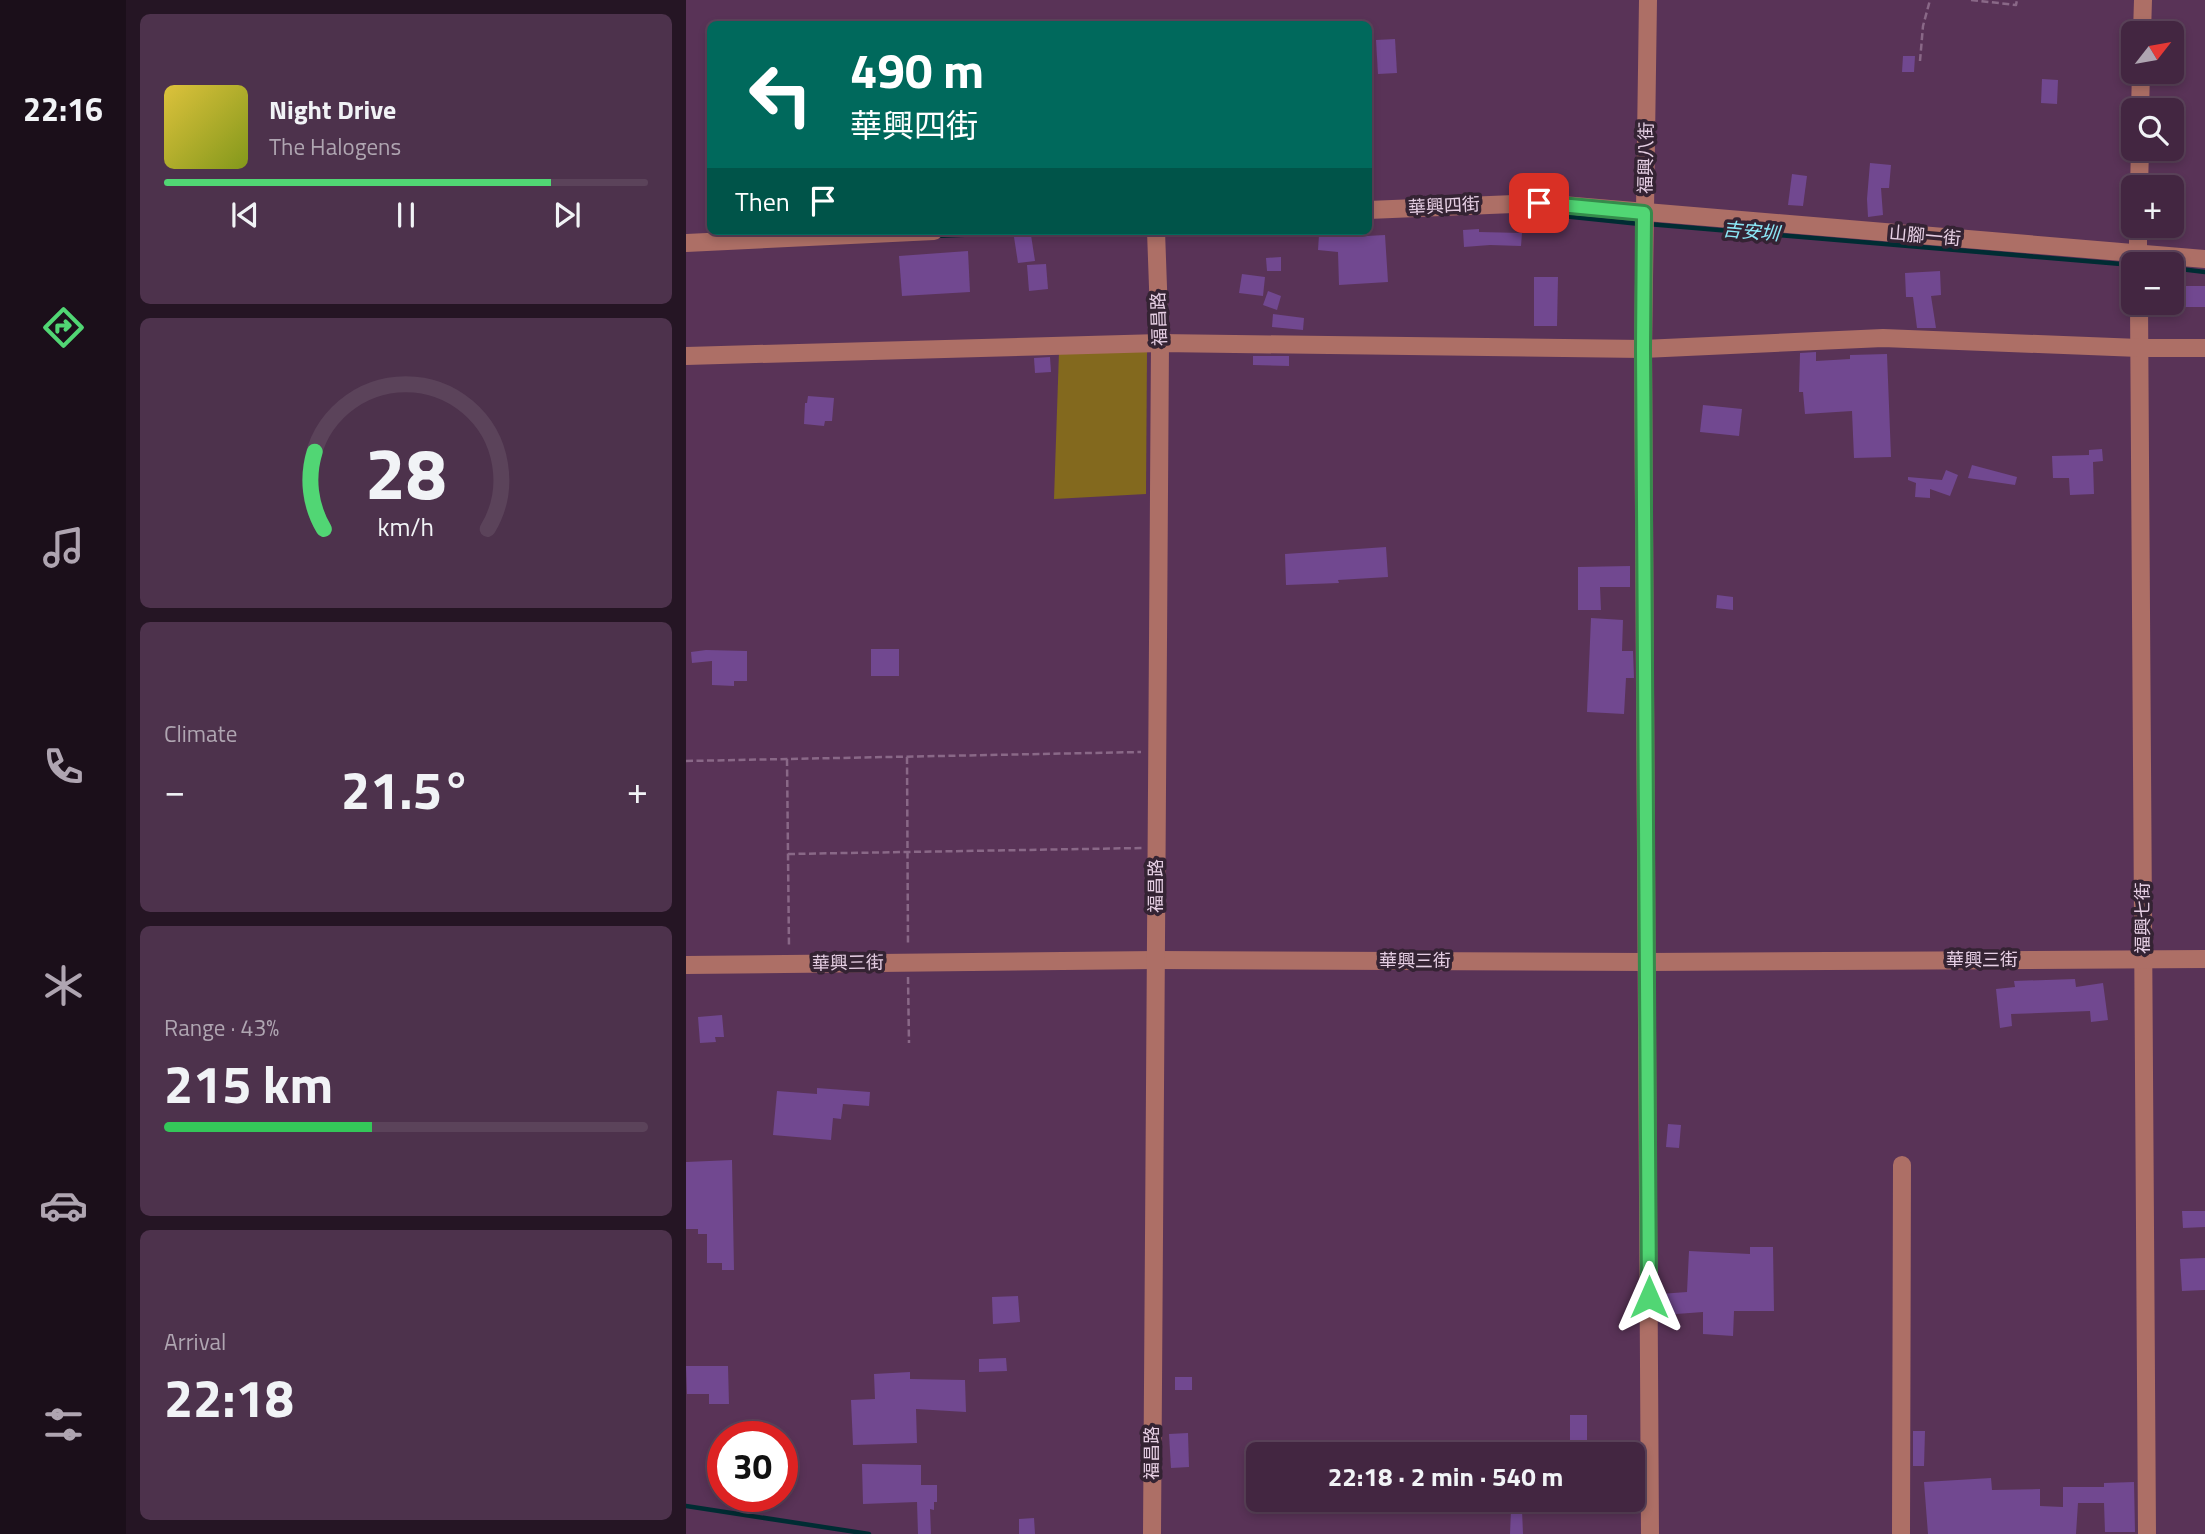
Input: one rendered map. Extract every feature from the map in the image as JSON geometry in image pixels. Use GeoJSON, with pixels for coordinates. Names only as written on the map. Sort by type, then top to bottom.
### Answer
{"type":"FeatureCollection","features":[{"type":"Feature","properties":{"kind":"street","name":"福興八街"},"geometry":{"type":"LineString","coordinates":[[1648,0],[1643,349],[1650,1534]]}},
{"type":"Feature","properties":{"kind":"street"},"geometry":{"type":"LineString","coordinates":[[2142,21],[2143,0]]}},
{"type":"Feature","properties":{"kind":"street","name":"華興四街"},"geometry":{"type":"LineString","coordinates":[[1372,210],[1539,203],[1644,221]]}},
{"type":"Feature","properties":{"kind":"street","name":"山腳一街"},"geometry":{"type":"LineString","coordinates":[[1644,221],[2121,258]]}},
{"type":"Feature","properties":{"kind":"street"},"geometry":{"type":"LineString","coordinates":[[686,243],[851,235]]}},
{"type":"Feature","properties":{"kind":"street","name":"福昌路"},"geometry":{"type":"LineString","coordinates":[[1152,1534],[1160,343],[1156,235]]}},
{"type":"Feature","properties":{"kind":"street","name":"山腳一街"},"geometry":{"type":"LineString","coordinates":[[2184,260],[2205,260]]}},
{"type":"Feature","properties":{"kind":"street","name":"福興七街"},"geometry":{"type":"LineString","coordinates":[[2138,315],[2147,1534]]}},
{"type":"Feature","properties":{"kind":"street"},"geometry":{"type":"LineString","coordinates":[[686,356],[1160,343],[1643,349],[1883,338],[2205,348]]}},
{"type":"Feature","properties":{"kind":"street","name":"華興三街"},"geometry":{"type":"LineString","coordinates":[[686,965],[1156,960],[1647,962],[2205,959]]}},
{"type":"Feature","properties":{"kind":"street"},"geometry":{"type":"LineString","coordinates":[[1901,1534],[1902,1165]]}},
{"type":"Feature","properties":{"kind":"path"},"geometry":{"type":"LineString","coordinates":[[1920,61],[1923,26],[1930,0]]}},
{"type":"Feature","properties":{"kind":"path"},"geometry":{"type":"LineString","coordinates":[[1971,0],[2016,5],[2017,0]]}},
{"type":"Feature","properties":{"kind":"path"},"geometry":{"type":"LineString","coordinates":[[686,761],[1156,751]]}},
{"type":"Feature","properties":{"kind":"path"},"geometry":{"type":"LineString","coordinates":[[907,757],[909,1043]]}},
{"type":"Feature","properties":{"kind":"path"},"geometry":{"type":"LineString","coordinates":[[787,759],[789,964]]}},
{"type":"Feature","properties":{"kind":"path"},"geometry":{"type":"LineString","coordinates":[[788,854],[1156,848]]}},
{"type":"Feature","properties":{"kind":"shaded area"},"geometry":{"type":"Polygon","coordinates":[[[1147,350],[1146,494],[1054,499],[1059,352],[1147,350]]]}},
{"type":"Feature","properties":{"kind":"building"},"geometry":{"type":"Polygon","coordinates":[[[1395,39],[1397,73],[1378,74],[1376,40],[1395,39]]]}},
{"type":"Feature","properties":{"kind":"building"},"geometry":{"type":"Polygon","coordinates":[[[1903,56],[1915,56],[1914,72],[1902,72],[1903,56]]]}},
{"type":"Feature","properties":{"kind":"building"},"geometry":{"type":"Polygon","coordinates":[[[2042,79],[2058,80],[2057,104],[2041,103],[2042,79]]]}},
{"type":"Feature","properties":{"kind":"building"},"geometry":{"type":"Polygon","coordinates":[[[1870,163],[1891,165],[1889,188],[1881,188],[1883,215],[1868,217],[1867,199],[1870,163]]]}},
{"type":"Feature","properties":{"kind":"building"},"geometry":{"type":"Polygon","coordinates":[[[1792,174],[1807,176],[1803,206],[1788,205],[1792,174]]]}},
{"type":"Feature","properties":{"kind":"building"},"geometry":{"type":"Polygon","coordinates":[[[1479,229],[1479,232],[1522,233],[1521,246],[1464,247],[1463,230],[1479,229]]]}},
{"type":"Feature","properties":{"kind":"building"},"geometry":{"type":"Polygon","coordinates":[[[1031,235],[1035,261],[1018,263],[1014,237],[1031,235]]]}},
{"type":"Feature","properties":{"kind":"building"},"geometry":{"type":"Polygon","coordinates":[[[1319,235],[1385,235],[1388,282],[1339,285],[1338,252],[1318,250],[1319,235]]]}},
{"type":"Feature","properties":{"kind":"building"},"geometry":{"type":"Polygon","coordinates":[[[968,251],[970,292],[902,296],[899,256],[968,251]]]}},
{"type":"Feature","properties":{"kind":"building"},"geometry":{"type":"Polygon","coordinates":[[[1281,257],[1281,271],[1267,271],[1266,258],[1281,257]]]}},
{"type":"Feature","properties":{"kind":"building"},"geometry":{"type":"Polygon","coordinates":[[[1046,264],[1048,289],[1029,291],[1027,265],[1046,264]]]}},
{"type":"Feature","properties":{"kind":"building"},"geometry":{"type":"Polygon","coordinates":[[[1940,271],[1941,295],[1931,296],[1936,328],[1917,328],[1913,297],[1906,297],[1905,273],[1940,271]]]}},
{"type":"Feature","properties":{"kind":"building"},"geometry":{"type":"Polygon","coordinates":[[[1242,274],[1265,277],[1263,296],[1239,293],[1242,274]]]}},
{"type":"Feature","properties":{"kind":"building"},"geometry":{"type":"Polygon","coordinates":[[[1534,277],[1558,277],[1557,326],[1534,326],[1534,277]]]}},
{"type":"Feature","properties":{"kind":"building"},"geometry":{"type":"Polygon","coordinates":[[[2185,286],[2205,286],[2205,307],[2185,307],[2185,286]]]}},
{"type":"Feature","properties":{"kind":"building"},"geometry":{"type":"Polygon","coordinates":[[[1268,291],[1281,296],[1277,310],[1263,305],[1268,291]]]}},
{"type":"Feature","properties":{"kind":"building"},"geometry":{"type":"Polygon","coordinates":[[[1273,314],[1304,318],[1303,330],[1272,327],[1273,314]]]}},
{"type":"Feature","properties":{"kind":"building"},"geometry":{"type":"Polygon","coordinates":[[[1816,352],[1816,361],[1850,359],[1850,355],[1887,354],[1891,457],[1854,458],[1852,411],[1805,414],[1803,392],[1799,392],[1800,353],[1816,352]]]}},
{"type":"Feature","properties":{"kind":"building"},"geometry":{"type":"Polygon","coordinates":[[[1253,356],[1289,356],[1289,366],[1253,365],[1253,356]]]}},
{"type":"Feature","properties":{"kind":"building"},"geometry":{"type":"Polygon","coordinates":[[[1050,357],[1051,372],[1035,373],[1034,358],[1050,357]]]}},
{"type":"Feature","properties":{"kind":"building"},"geometry":{"type":"Polygon","coordinates":[[[808,396],[834,398],[832,421],[825,421],[824,426],[804,424],[808,396]]]}},
{"type":"Feature","properties":{"kind":"building"},"geometry":{"type":"Polygon","coordinates":[[[1703,405],[1742,409],[1739,436],[1700,432],[1703,405]]]}},
{"type":"Feature","properties":{"kind":"building"},"geometry":{"type":"Polygon","coordinates":[[[2102,449],[2103,461],[2093,462],[2094,494],[2070,495],[2069,478],[2053,478],[2052,456],[2089,455],[2089,450],[2102,449]]]}},
{"type":"Feature","properties":{"kind":"building"},"geometry":{"type":"Polygon","coordinates":[[[1972,465],[2017,477],[2015,485],[1968,478],[1972,465]]]}},
{"type":"Feature","properties":{"kind":"building"},"geometry":{"type":"Polygon","coordinates":[[[1946,470],[1958,475],[1950,496],[1930,489],[1930,498],[1915,497],[1916,483],[1908,480],[1908,477],[1942,480],[1946,470]]]}},
{"type":"Feature","properties":{"kind":"building"},"geometry":{"type":"Polygon","coordinates":[[[1386,547],[1388,577],[1338,580],[1339,583],[1286,585],[1285,554],[1386,547]]]}},
{"type":"Feature","properties":{"kind":"building"},"geometry":{"type":"Polygon","coordinates":[[[1630,566],[1630,587],[1600,587],[1601,610],[1578,610],[1578,567],[1630,566]]]}},
{"type":"Feature","properties":{"kind":"building"},"geometry":{"type":"Polygon","coordinates":[[[1717,595],[1733,597],[1733,610],[1716,608],[1717,595]]]}},
{"type":"Feature","properties":{"kind":"building"},"geometry":{"type":"Polygon","coordinates":[[[1591,618],[1623,620],[1622,651],[1633,651],[1634,678],[1626,678],[1624,714],[1587,712],[1591,618]]]}},
{"type":"Feature","properties":{"kind":"building"},"geometry":{"type":"Polygon","coordinates":[[[871,649],[899,649],[899,676],[871,676],[871,649]]]}},
{"type":"Feature","properties":{"kind":"building"},"geometry":{"type":"Polygon","coordinates":[[[747,651],[747,681],[734,681],[734,686],[712,685],[712,661],[692,663],[691,652],[747,651]]]}},
{"type":"Feature","properties":{"kind":"building"},"geometry":{"type":"Polygon","coordinates":[[[2075,979],[2076,987],[2103,983],[2108,1020],[2091,1022],[2090,1011],[2011,1014],[2012,1026],[2000,1028],[1996,989],[2015,987],[2014,981],[2075,979]]]}},
{"type":"Feature","properties":{"kind":"building"},"geometry":{"type":"Polygon","coordinates":[[[722,1015],[724,1037],[715,1037],[716,1042],[700,1043],[698,1017],[722,1015]]]}},
{"type":"Feature","properties":{"kind":"building"},"geometry":{"type":"Polygon","coordinates":[[[817,1088],[870,1092],[869,1106],[843,1104],[841,1119],[833,1118],[831,1140],[773,1135],[777,1091],[817,1094],[817,1088]]]}},
{"type":"Feature","properties":{"kind":"building"},"geometry":{"type":"Polygon","coordinates":[[[1668,1124],[1681,1125],[1679,1148],[1666,1147],[1668,1124]]]}},
{"type":"Feature","properties":{"kind":"building"},"geometry":{"type":"Polygon","coordinates":[[[732,1160],[734,1270],[722,1270],[722,1263],[707,1263],[707,1234],[698,1234],[698,1229],[686,1229],[686,1162],[732,1160]]]}},
{"type":"Feature","properties":{"kind":"building"},"geometry":{"type":"Polygon","coordinates":[[[2182,1211],[2205,1211],[2205,1227],[2183,1228],[2182,1211]]]}},
{"type":"Feature","properties":{"kind":"building"},"geometry":{"type":"Polygon","coordinates":[[[1750,1247],[1773,1247],[1774,1311],[1734,1311],[1733,1336],[1703,1334],[1703,1312],[1663,1315],[1660,1294],[1687,1292],[1689,1251],[1750,1254],[1750,1247]]]}},
{"type":"Feature","properties":{"kind":"building"},"geometry":{"type":"Polygon","coordinates":[[[2205,1258],[2205,1290],[2182,1291],[2180,1259],[2205,1258]]]}},
{"type":"Feature","properties":{"kind":"building"},"geometry":{"type":"Polygon","coordinates":[[[1018,1296],[1020,1322],[993,1324],[992,1297],[1018,1296]]]}},
{"type":"Feature","properties":{"kind":"building"},"geometry":{"type":"Polygon","coordinates":[[[1006,1358],[1007,1371],[979,1372],[979,1359],[1006,1358]]]}},
{"type":"Feature","properties":{"kind":"building"},"geometry":{"type":"Polygon","coordinates":[[[686,1366],[728,1366],[729,1404],[709,1404],[709,1394],[687,1394],[686,1366]]]}},
{"type":"Feature","properties":{"kind":"building"},"geometry":{"type":"Polygon","coordinates":[[[910,1372],[910,1379],[965,1380],[966,1412],[916,1409],[917,1443],[853,1445],[851,1400],[875,1399],[874,1374],[910,1372]]]}},
{"type":"Feature","properties":{"kind":"building"},"geometry":{"type":"Polygon","coordinates":[[[1175,1377],[1192,1377],[1192,1390],[1175,1390],[1175,1377]]]}},
{"type":"Feature","properties":{"kind":"building"},"geometry":{"type":"Polygon","coordinates":[[[1570,1415],[1587,1415],[1587,1440],[1570,1441],[1570,1415]]]}},
{"type":"Feature","properties":{"kind":"building"},"geometry":{"type":"Polygon","coordinates":[[[1913,1431],[1925,1431],[1924,1466],[1913,1466],[1913,1431]]]}},
{"type":"Feature","properties":{"kind":"building"},"geometry":{"type":"Polygon","coordinates":[[[1188,1433],[1189,1467],[1171,1468],[1169,1434],[1188,1433]]]}},
{"type":"Feature","properties":{"kind":"building"},"geometry":{"type":"Polygon","coordinates":[[[862,1464],[921,1465],[921,1485],[937,1485],[937,1502],[934,1502],[934,1510],[930,1509],[931,1534],[918,1534],[917,1502],[863,1504],[862,1464]]]}},
{"type":"Feature","properties":{"kind":"building"},"geometry":{"type":"Polygon","coordinates":[[[1991,1478],[1992,1490],[2040,1489],[2040,1506],[2063,1507],[2063,1487],[2104,1487],[2104,1483],[2134,1482],[2135,1532],[2105,1532],[2104,1503],[2078,1503],[2076,1534],[1928,1534],[1924,1482],[1991,1478]]]}},
{"type":"Feature","properties":{"kind":"building"},"geometry":{"type":"Polygon","coordinates":[[[1511,1512],[1522,1512],[1523,1534],[1510,1534],[1511,1512]]]}},
{"type":"Feature","properties":{"kind":"building"},"geometry":{"type":"Polygon","coordinates":[[[1034,1518],[1035,1534],[1019,1534],[1019,1519],[1034,1518]]]}},
{"type":"Feature","properties":{"kind":"waterway","name":"吉安圳"},"geometry":{"type":"LineString","coordinates":[[1523,212],[1640,224]]}},
{"type":"Feature","properties":{"kind":"waterway","name":"吉安圳"},"geometry":{"type":"LineString","coordinates":[[1648,224],[2121,264]]}},
{"type":"Feature","properties":{"kind":"waterway","name":"吉安圳"},"geometry":{"type":"LineString","coordinates":[[935,236],[958,235]]}},
{"type":"Feature","properties":{"kind":"waterway","name":"吉安圳"},"geometry":{"type":"LineString","coordinates":[[2184,269],[2205,272]]}},
{"type":"Feature","properties":{"kind":"waterway","name":"吉安圳"},"geometry":{"type":"LineString","coordinates":[[686,1506],[869,1534]]}},
{"type":"Feature","properties":{"kind":"route"},"geometry":{"type":"LineString","coordinates":[[1539,203],[1644,213],[1649,1297]]}}]}
